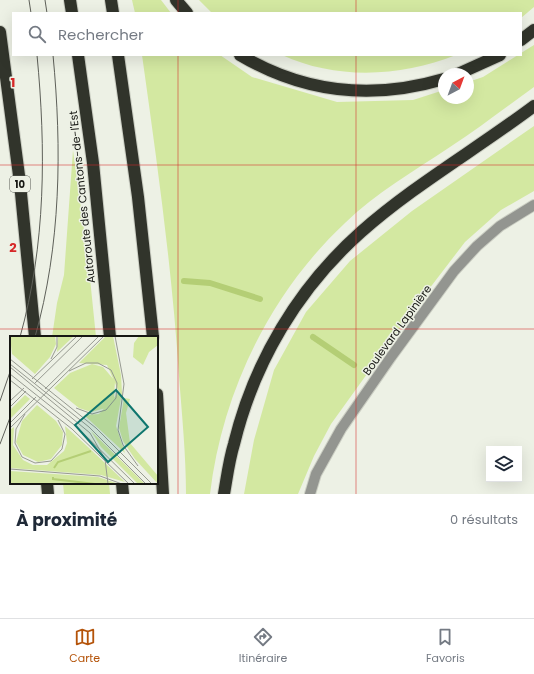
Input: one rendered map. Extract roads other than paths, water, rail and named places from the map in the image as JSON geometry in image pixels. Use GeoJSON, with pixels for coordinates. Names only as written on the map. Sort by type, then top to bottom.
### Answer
{"type":"FeatureCollection","features":[{"type":"Feature","properties":{"kind":"highway"},"geometry":{"type":"LineString","coordinates":[[70,0],[72,12]]}},
{"type":"Feature","properties":{"kind":"highway"},"geometry":{"type":"LineString","coordinates":[[111,0],[113,12]]}},
{"type":"Feature","properties":{"kind":"highway"},"geometry":{"type":"LineString","coordinates":[[176,0],[186,12]]}},
{"type":"Feature","properties":{"kind":"highway"},"geometry":{"type":"LineString","coordinates":[[522,39],[534,30]]}},
{"type":"Feature","properties":{"kind":"highway","name":"10"},"geometry":{"type":"LineString","coordinates":[[0,32],[20,183],[35,336]]}},
{"type":"Feature","properties":{"kind":"highway","name":"Autoroute des Cantons-de-l'Est"},"geometry":{"type":"LineString","coordinates":[[78,56],[92,163],[110,336]]}},
{"type":"Feature","properties":{"kind":"highway"},"geometry":{"type":"LineString","coordinates":[[118,56],[134,164],[153,336]]}},
{"type":"Feature","properties":{"kind":"highway"},"geometry":{"type":"LineString","coordinates":[[242,56],[282,75],[335,89],[393,90],[438,81]]}},
{"type":"Feature","properties":{"kind":"highway"},"geometry":{"type":"LineString","coordinates":[[471,68],[498,56]]}},
{"type":"Feature","properties":{"kind":"highway"},"geometry":{"type":"LineString","coordinates":[[224,494],[234,443],[255,380],[277,335],[313,281],[345,247],[382,215],[534,106]]}},
{"type":"Feature","properties":{"kind":"highway"},"geometry":{"type":"LineString","coordinates":[[158,411],[163,494]]}},
{"type":"Feature","properties":{"kind":"highway"},"geometry":{"type":"LineString","coordinates":[[47,484],[48,494]]}},
{"type":"Feature","properties":{"kind":"highway"},"geometry":{"type":"LineString","coordinates":[[122,484],[123,494]]}},
{"type":"Feature","properties":{"kind":"street","name":"Boulevard Lapinière"},"geometry":{"type":"LineString","coordinates":[[310,494],[316,474],[341,429],[391,357],[454,271],[477,246],[500,226],[534,206]]}},
{"type":"Feature","properties":{"kind":"waterway"},"geometry":{"type":"LineString","coordinates":[[184,281],[210,283],[260,299]]}},
{"type":"Feature","properties":{"kind":"waterway"},"geometry":{"type":"LineString","coordinates":[[313,337],[354,365]]}},
{"type":"Feature","properties":{"kind":"tram line"},"geometry":{"type":"LineString","coordinates":[[29,0],[31,12]]}},
{"type":"Feature","properties":{"kind":"tram line"},"geometry":{"type":"LineString","coordinates":[[45,0],[47,12]]}},
{"type":"Feature","properties":{"kind":"tram line"},"geometry":{"type":"LineString","coordinates":[[20,336],[29,302],[35,267],[42,197],[42,126],[37,56]]}},
{"type":"Feature","properties":{"kind":"tram line"},"geometry":{"type":"LineString","coordinates":[[35,336],[44,302],[50,267],[57,197],[58,126],[53,56]]}},
{"type":"Feature","properties":{"kind":"tram line"},"geometry":{"type":"LineString","coordinates":[[0,401],[10,372]]}},
{"type":"Feature","properties":{"kind":"tram line"},"geometry":{"type":"LineString","coordinates":[[0,444],[10,418]]}}]}
